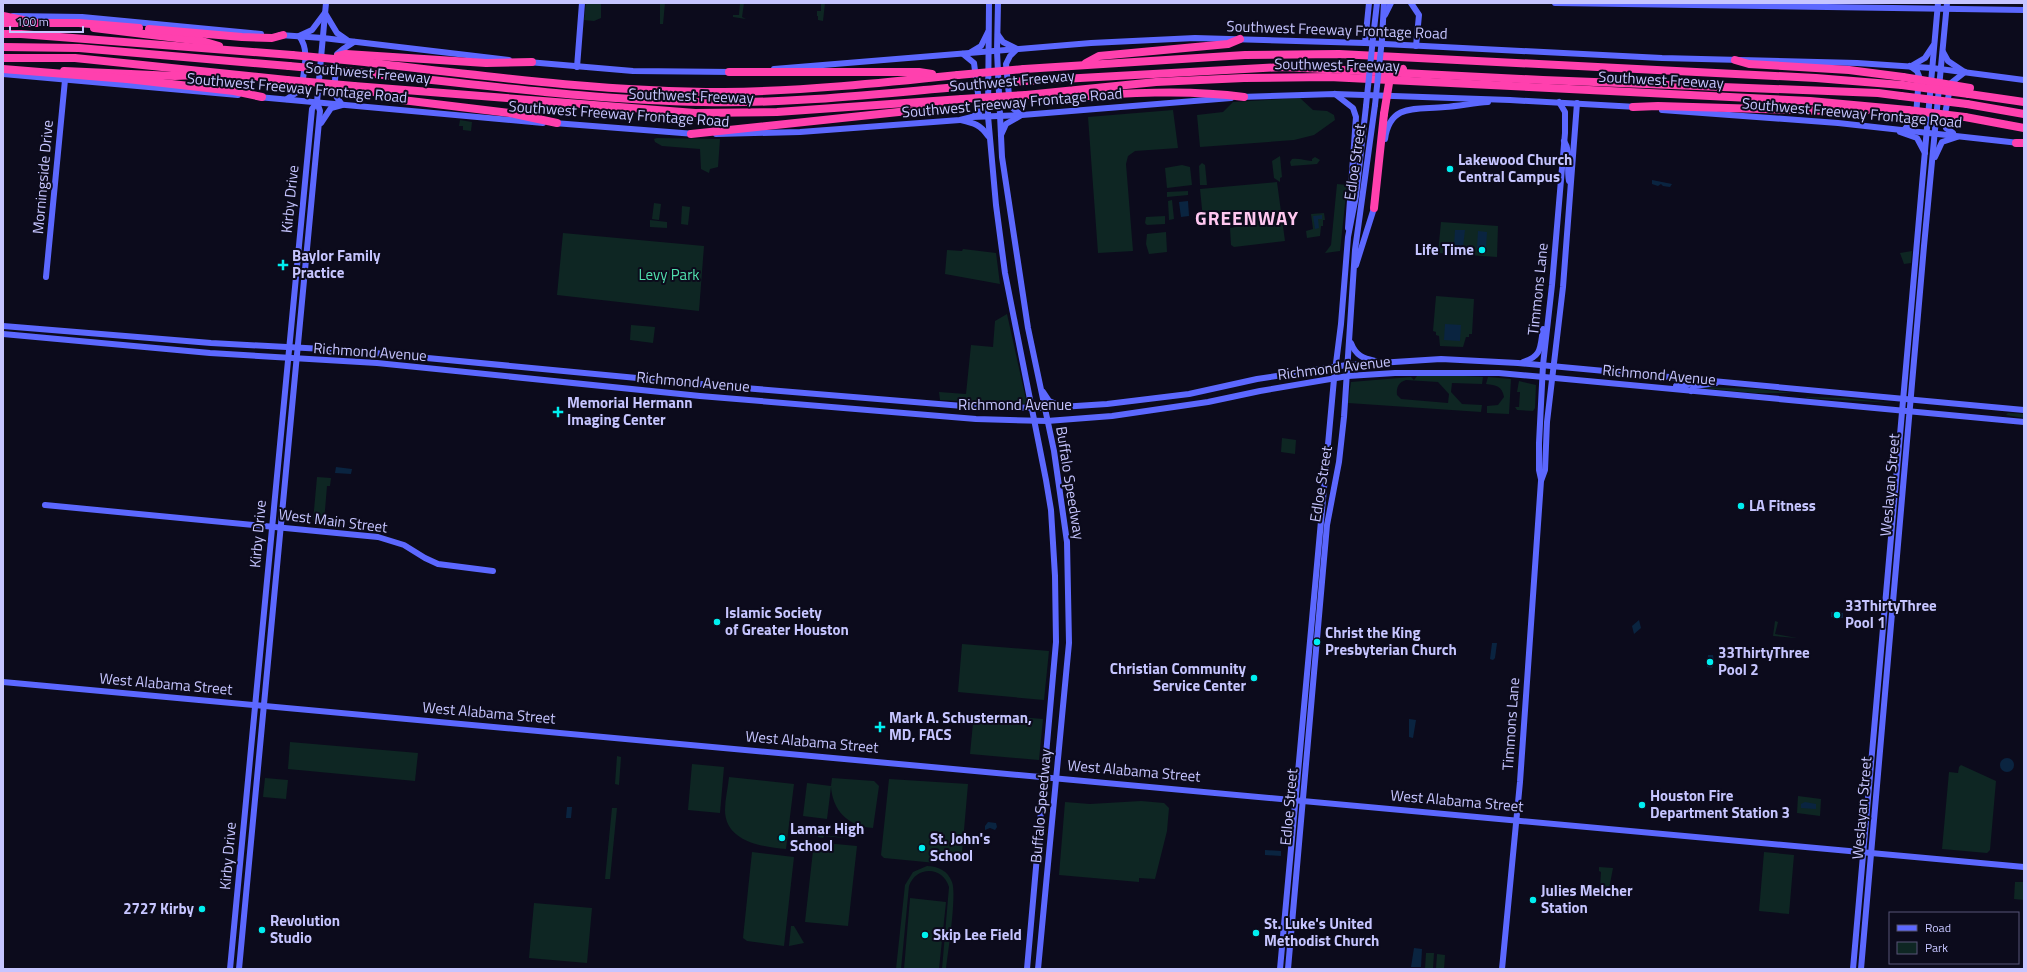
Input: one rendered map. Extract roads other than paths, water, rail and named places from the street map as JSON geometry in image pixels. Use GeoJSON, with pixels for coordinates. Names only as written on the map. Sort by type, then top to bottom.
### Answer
{"type":"FeatureCollection","features":[{"type":"Feature","properties":{"kind":"highway"},"geometry":{"type":"LineString","coordinates":[[3,16],[13,19],[202,41],[231,50]]}},
{"type":"Feature","properties":{"kind":"highway"},"geometry":{"type":"LineString","coordinates":[[3,23],[79,23],[242,37],[272,38],[283,35]]}},
{"type":"Feature","properties":{"kind":"highway","name":"Southwest Freeway"},"geometry":{"type":"LineString","coordinates":[[3,34],[231,50],[328,59],[355,58],[442,71],[660,90],[725,92],[780,90],[1082,65],[1246,55],[1339,54],[1903,81]]}},
{"type":"Feature","properties":{"kind":"highway"},"geometry":{"type":"LineString","coordinates":[[1082,65],[1099,56],[1228,44],[1240,39]]}},
{"type":"Feature","properties":{"kind":"highway"},"geometry":{"type":"LineString","coordinates":[[3,47],[79,48],[354,72],[617,98],[704,102],[785,100],[1025,81],[1283,67],[1543,80],[1718,86]]}},
{"type":"Feature","properties":{"kind":"highway","name":"Southwest Freeway"},"geometry":{"type":"LineString","coordinates":[[3,58],[75,58],[354,86],[695,113],[777,112],[947,101],[1042,94],[1156,82],[1244,78],[1329,77],[1810,101],[1965,117],[2024,128]]}},
{"type":"Feature","properties":{"kind":"highway"},"geometry":{"type":"LineString","coordinates":[[355,58],[486,63],[532,62]]}},
{"type":"Feature","properties":{"kind":"highway"},"geometry":{"type":"LineString","coordinates":[[1735,60],[1749,64],[1849,70],[1903,81],[2024,101]]}},
{"type":"Feature","properties":{"kind":"highway"},"geometry":{"type":"LineString","coordinates":[[1108,76],[1242,65],[1370,67],[1901,96],[1967,104],[2024,114]]}},
{"type":"Feature","properties":{"kind":"highway"},"geometry":{"type":"LineString","coordinates":[[1374,208],[1384,114],[1390,76],[1393,73],[1403,69]]}},
{"type":"Feature","properties":{"kind":"highway"},"geometry":{"type":"LineString","coordinates":[[3,72],[94,71],[174,76],[228,74]]}},
{"type":"Feature","properties":{"kind":"highway"},"geometry":{"type":"LineString","coordinates":[[3,72],[127,79],[234,90],[262,97]]}},
{"type":"Feature","properties":{"kind":"highway"},"geometry":{"type":"LineString","coordinates":[[729,72],[919,72],[945,76]]}},
{"type":"Feature","properties":{"kind":"highway"},"geometry":{"type":"LineString","coordinates":[[354,86],[402,100],[510,113],[557,123]]}},
{"type":"Feature","properties":{"kind":"highway"},"geometry":{"type":"LineString","coordinates":[[1042,94],[1065,98],[1179,93],[1223,94],[1244,97]]}},
{"type":"Feature","properties":{"kind":"highway"},"geometry":{"type":"LineString","coordinates":[[692,134],[927,109],[947,101]]}},
{"type":"Feature","properties":{"kind":"highway"},"geometry":{"type":"LineString","coordinates":[[1633,107],[1658,106],[1862,112],[1879,107]]}},
{"type":"Feature","properties":{"kind":"main road","name":"Kirby Drive"},"geometry":{"type":"LineString","coordinates":[[239,969],[320,111],[317,102],[326,3]]}},
{"type":"Feature","properties":{"kind":"main road"},"geometry":{"type":"LineString","coordinates":[[577,67],[582,3]]}},
{"type":"Feature","properties":{"kind":"main road","name":"Buffalo Speedway"},"geometry":{"type":"LineString","coordinates":[[989,3],[988,116],[996,205],[1005,273],[1032,408],[1036,421],[1048,490],[1055,576],[1056,642],[1027,969]]}},
{"type":"Feature","properties":{"kind":"main road","name":"Buffalo Speedway"},"geometry":{"type":"LineString","coordinates":[[998,3],[997,51],[1000,137],[1012,233],[1028,328],[1048,421],[1060,488],[1067,542],[1069,644],[1038,969]]}},
{"type":"Feature","properties":{"kind":"main road"},"geometry":{"type":"LineString","coordinates":[[1365,43],[1369,3]]}},
{"type":"Feature","properties":{"kind":"main road","name":"Edloe Street"},"geometry":{"type":"LineString","coordinates":[[1288,969],[1322,588],[1326,469],[1334,379],[1343,304],[1348,237],[1354,211],[1376,3]]}},
{"type":"Feature","properties":{"kind":"main road","name":"Edloe Street"},"geometry":{"type":"LineString","coordinates":[[1280,968],[1288,867],[1315,588],[1324,525],[1337,470],[1348,376],[1353,277],[1379,68],[1384,3]]}},
{"type":"Feature","properties":{"kind":"main road"},"geometry":{"type":"LineString","coordinates":[[1383,20],[1391,3]]}},
{"type":"Feature","properties":{"kind":"main road"},"geometry":{"type":"LineString","coordinates":[[1411,3],[1419,15],[1416,46]]}},
{"type":"Feature","properties":{"kind":"main road"},"geometry":{"type":"LineString","coordinates":[[1555,3],[1947,6],[2024,10]]}},
{"type":"Feature","properties":{"kind":"main road","name":"Weslayan Street"},"geometry":{"type":"LineString","coordinates":[[1908,399],[1932,68],[1938,6]]}},
{"type":"Feature","properties":{"kind":"main road","name":"Weslayan Street"},"geometry":{"type":"LineString","coordinates":[[1853,969],[1863,852],[1947,6]]}},
{"type":"Feature","properties":{"kind":"main road"},"geometry":{"type":"LineString","coordinates":[[287,99],[300,90],[302,85],[306,50],[304,43],[299,36],[312,30],[325,13],[337,33],[351,41],[338,54],[334,93],[342,105],[331,108],[328,111],[318,130]]}},
{"type":"Feature","properties":{"kind":"main road","name":"Southwest Freeway Frontage Road"},"geometry":{"type":"LineString","coordinates":[[3,16],[82,17],[322,38],[577,67],[668,72],[729,72],[1137,40],[1240,39],[1909,66],[2024,80]]}},
{"type":"Feature","properties":{"kind":"main road"},"geometry":{"type":"LineString","coordinates":[[972,117],[978,113],[980,109],[974,63],[966,54],[981,46],[988,31]]}},
{"type":"Feature","properties":{"kind":"main road"},"geometry":{"type":"LineString","coordinates":[[997,32],[1003,42],[1017,49],[1010,56],[1006,64],[1010,106],[1015,112],[1022,115]]}},
{"type":"Feature","properties":{"kind":"main road"},"geometry":{"type":"LineString","coordinates":[[1909,66],[1919,63],[1925,58],[1935,43]]}},
{"type":"Feature","properties":{"kind":"main road"},"geometry":{"type":"LineString","coordinates":[[1943,51],[1948,61],[1965,72],[1952,83],[1944,119],[1949,131],[1961,136]]}},
{"type":"Feature","properties":{"kind":"main road"},"geometry":{"type":"LineString","coordinates":[[1904,130],[1916,116],[1919,76],[1916,71],[1909,66]]}},
{"type":"Feature","properties":{"kind":"main road","name":"Southwest Freeway Frontage Road"},"geometry":{"type":"LineString","coordinates":[[3,72],[65,80],[342,105],[692,134],[774,134],[960,120],[972,117],[1022,115],[1244,97],[1335,94],[1559,102],[1633,107],[1838,122],[2021,143]]}},
{"type":"Feature","properties":{"kind":"main road","name":"Morningside Drive"},"geometry":{"type":"LineString","coordinates":[[46,277],[65,80]]}},
{"type":"Feature","properties":{"kind":"main road"},"geometry":{"type":"LineString","coordinates":[[1335,94],[1353,108],[1356,117],[1348,216],[1348,237]]}},
{"type":"Feature","properties":{"kind":"main road"},"geometry":{"type":"LineString","coordinates":[[1353,277],[1379,189],[1386,132],[1394,117],[1406,109],[1444,107],[1510,100]]}},
{"type":"Feature","properties":{"kind":"main road","name":"Kirby Drive"},"geometry":{"type":"LineString","coordinates":[[230,969],[312,109],[317,102]]}},
{"type":"Feature","properties":{"kind":"main road","name":"Timmons Lane"},"geometry":{"type":"LineString","coordinates":[[1502,969],[1517,820],[1541,481],[1539,470],[1539,443],[1542,377],[1549,315],[1564,141],[1565,112],[1559,102]]}},
{"type":"Feature","properties":{"kind":"main road","name":"Timmons Lane"},"geometry":{"type":"LineString","coordinates":[[1541,481],[1545,470],[1552,378],[1562,295],[1577,103]]}},
{"type":"Feature","properties":{"kind":"main road"},"geometry":{"type":"LineString","coordinates":[[1000,137],[1006,124],[1022,115]]}},
{"type":"Feature","properties":{"kind":"main road"},"geometry":{"type":"LineString","coordinates":[[960,120],[976,123],[990,137]]}},
{"type":"Feature","properties":{"kind":"main road"},"geometry":{"type":"LineString","coordinates":[[1891,129],[1917,138],[1926,154]]}},
{"type":"Feature","properties":{"kind":"main road"},"geometry":{"type":"LineString","coordinates":[[1932,164],[1942,142],[1961,136]]}},
{"type":"Feature","properties":{"kind":"main road"},"geometry":{"type":"LineString","coordinates":[[1564,141],[1569,151],[1568,178],[1571,192]]}},
{"type":"Feature","properties":{"kind":"main road"},"geometry":{"type":"LineString","coordinates":[[1343,304],[1351,304]]}},
{"type":"Feature","properties":{"kind":"main road"},"geometry":{"type":"LineString","coordinates":[[1518,363],[1535,358],[1539,352],[1543,330],[1549,315]]}},
{"type":"Feature","properties":{"kind":"main road","name":"Richmond Avenue"},"geometry":{"type":"LineString","coordinates":[[3,326],[211,343],[364,351],[828,396],[974,407],[1045,408],[1107,404],[1189,394],[1257,379],[1348,365],[1441,360],[1543,365],[2024,410]]}},
{"type":"Feature","properties":{"kind":"main road"},"geometry":{"type":"LineString","coordinates":[[43,338],[44,330]]}},
{"type":"Feature","properties":{"kind":"main road","name":"Richmond Avenue"},"geometry":{"type":"LineString","coordinates":[[3,334],[210,354],[377,363],[621,388],[944,418],[1048,421],[1112,416],[1190,405],[1348,376],[1442,372],[1542,377],[2024,422]]}},
{"type":"Feature","properties":{"kind":"main road"},"geometry":{"type":"LineString","coordinates":[[1350,341],[1354,353],[1358,356],[1383,362]]}},
{"type":"Feature","properties":{"kind":"main road"},"geometry":{"type":"LineString","coordinates":[[1441,360],[1442,372]]}},
{"type":"Feature","properties":{"kind":"main road"},"geometry":{"type":"LineString","coordinates":[[460,372],[461,361]]}},
{"type":"Feature","properties":{"kind":"main road"},"geometry":{"type":"LineString","coordinates":[[621,388],[622,376]]}},
{"type":"Feature","properties":{"kind":"main road"},"geometry":{"type":"LineString","coordinates":[[1663,388],[1687,385],[1696,380]]}},
{"type":"Feature","properties":{"kind":"main road"},"geometry":{"type":"LineString","coordinates":[[1691,391],[1694,386],[1706,386],[1722,382]]}},
{"type":"Feature","properties":{"kind":"main road"},"geometry":{"type":"LineString","coordinates":[[1800,389],[1800,401]]}},
{"type":"Feature","properties":{"kind":"main road"},"geometry":{"type":"LineString","coordinates":[[1041,390],[1049,401],[1064,406]]}},
{"type":"Feature","properties":{"kind":"main road"},"geometry":{"type":"LineString","coordinates":[[1189,394],[1190,405]]}},
{"type":"Feature","properties":{"kind":"main road"},"geometry":{"type":"LineString","coordinates":[[889,413],[890,400]]}},
{"type":"Feature","properties":{"kind":"main road"},"geometry":{"type":"LineString","coordinates":[[1999,420],[2000,408]]}},
{"type":"Feature","properties":{"kind":"main road","name":"Weslayan Street"},"geometry":{"type":"LineString","coordinates":[[1861,969],[1907,410]]}},
{"type":"Feature","properties":{"kind":"main road"},"geometry":{"type":"LineString","coordinates":[[1539,443],[1546,443]]}},
{"type":"Feature","properties":{"kind":"main road"},"geometry":{"type":"LineString","coordinates":[[1326,469],[1337,470]]}},
{"type":"Feature","properties":{"kind":"main road"},"geometry":{"type":"LineString","coordinates":[[1048,490],[1060,488]]}},
{"type":"Feature","properties":{"kind":"main road"},"geometry":{"type":"LineString","coordinates":[[1048,496],[1061,496]]}},
{"type":"Feature","properties":{"kind":"main road","name":"West Main Street"},"geometry":{"type":"LineString","coordinates":[[45,505],[378,537],[404,545],[438,564],[493,571]]}},
{"type":"Feature","properties":{"kind":"main road"},"geometry":{"type":"LineString","coordinates":[[1315,588],[1322,588]]}},
{"type":"Feature","properties":{"kind":"main road"},"geometry":{"type":"LineString","coordinates":[[262,631],[271,632]]}},
{"type":"Feature","properties":{"kind":"main road"},"geometry":{"type":"LineString","coordinates":[[1056,642],[1069,644]]}},
{"type":"Feature","properties":{"kind":"main road","name":"West Alabama Street"},"geometry":{"type":"LineString","coordinates":[[3,682],[1056,777],[2024,867]]}},
{"type":"Feature","properties":{"kind":"main road"},"geometry":{"type":"LineString","coordinates":[[1051,703],[1063,705]]}},
{"type":"Feature","properties":{"kind":"main road"},"geometry":{"type":"LineString","coordinates":[[1302,726],[1310,726]]}},
{"type":"Feature","properties":{"kind":"main road"},"geometry":{"type":"LineString","coordinates":[[250,757],[257,771]]}},
{"type":"Feature","properties":{"kind":"main road"},"geometry":{"type":"LineString","coordinates":[[1038,850],[1050,851]]}},
{"type":"Feature","properties":{"kind":"main road"},"geometry":{"type":"LineString","coordinates":[[1288,867],[1297,867]]}},
{"type":"Feature","properties":{"kind":"main road"},"geometry":{"type":"LineString","coordinates":[[1032,924],[1043,925]]}},
{"type":"Feature","properties":{"kind":"main road"},"geometry":{"type":"LineString","coordinates":[[1280,968],[1288,969]]}},
{"type":"Feature","properties":{"kind":"water"},"geometry":{"type":"Polygon","coordinates":[[[1652,180],[1672,184],[1670,187],[1663,186],[1661,184],[1658,186],[1652,184],[1652,180]]]}},
{"type":"Feature","properties":{"kind":"water"},"geometry":{"type":"Polygon","coordinates":[[[1188,201],[1189,216],[1181,217],[1179,202],[1188,201]]]}},
{"type":"Feature","properties":{"kind":"water"},"geometry":{"type":"Polygon","coordinates":[[[1322,215],[1322,219],[1318,219],[1319,228],[1315,229],[1313,216],[1322,215]]]}},
{"type":"Feature","properties":{"kind":"water"},"geometry":{"type":"Polygon","coordinates":[[[1455,230],[1465,230],[1463,247],[1454,246],[1455,230]]]}},
{"type":"Feature","properties":{"kind":"water"},"geometry":{"type":"Polygon","coordinates":[[[1478,231],[1487,232],[1486,248],[1477,248],[1478,231]]]}},
{"type":"Feature","properties":{"kind":"water"},"geometry":{"type":"Polygon","coordinates":[[[1445,324],[1461,325],[1460,341],[1444,340],[1445,324]]]}},
{"type":"Feature","properties":{"kind":"water"},"geometry":{"type":"Polygon","coordinates":[[[336,467],[352,469],[351,474],[335,473],[336,467]]]}},
{"type":"Feature","properties":{"kind":"water","name":"33ThirtyThree Pool 1"},"geometry":{"type":"Polygon","coordinates":[[[1831,612],[1843,613],[1843,618],[1831,617],[1831,612]]]}},
{"type":"Feature","properties":{"kind":"water"},"geometry":{"type":"Polygon","coordinates":[[[1639,620],[1641,628],[1634,634],[1632,626],[1639,620]]]}},
{"type":"Feature","properties":{"kind":"water"},"geometry":{"type":"Polygon","coordinates":[[[1492,643],[1497,643],[1495,658],[1493,660],[1490,659],[1492,643]]]}},
{"type":"Feature","properties":{"kind":"water","name":"33ThirtyThree Pool 2"},"geometry":{"type":"Polygon","coordinates":[[[1708,655],[1713,655],[1714,662],[1712,668],[1707,667],[1708,655]]]}},
{"type":"Feature","properties":{"kind":"water"},"geometry":{"type":"Polygon","coordinates":[[[1409,719],[1416,720],[1413,738],[1409,737],[1409,719]]]}},
{"type":"Feature","properties":{"kind":"water"},"geometry":{"type":"Polygon","coordinates":[[[2007,758],[2012,760],[2014,765],[2012,770],[2007,772],[2002,770],[2000,765],[2002,760],[2007,758]]]}},
{"type":"Feature","properties":{"kind":"water"},"geometry":{"type":"Polygon","coordinates":[[[1805,802],[1816,804],[1816,809],[1801,808],[1801,804],[1805,802]]]}},
{"type":"Feature","properties":{"kind":"water"},"geometry":{"type":"Polygon","coordinates":[[[567,807],[572,807],[571,818],[566,818],[567,807]]]}},
{"type":"Feature","properties":{"kind":"water"},"geometry":{"type":"Polygon","coordinates":[[[988,822],[996,823],[997,827],[995,830],[990,828],[985,830],[985,826],[988,822]]]}},
{"type":"Feature","properties":{"kind":"water"},"geometry":{"type":"Polygon","coordinates":[[[1265,850],[1281,851],[1281,856],[1265,855],[1265,850]]]}},
{"type":"Feature","properties":{"kind":"water"},"geometry":{"type":"Polygon","coordinates":[[[1414,948],[1422,949],[1421,967],[1411,967],[1414,948]]]}},
{"type":"Feature","properties":{"kind":"place","name":"Lakewood Church Central Campus"},"geometry":{"type":"Point","coordinates":[1450,169]}},
{"type":"Feature","properties":{"kind":"place","name":"Life Time"},"geometry":{"type":"Point","coordinates":[1482,250]}},
{"type":"Feature","properties":{"kind":"place","name":"Baylor Family Practice"},"geometry":{"type":"Point","coordinates":[283,265]}},
{"type":"Feature","properties":{"kind":"place","name":"Memorial Hermann Imaging Center"},"geometry":{"type":"Point","coordinates":[558,412]}},
{"type":"Feature","properties":{"kind":"place","name":"LA Fitness"},"geometry":{"type":"Point","coordinates":[1741,506]}},
{"type":"Feature","properties":{"kind":"place","name":"33ThirtyThree Pool 1"},"geometry":{"type":"Point","coordinates":[1837,615]}},
{"type":"Feature","properties":{"kind":"place","name":"Islamic Society of Greater Houston"},"geometry":{"type":"Point","coordinates":[717,622]}},
{"type":"Feature","properties":{"kind":"place","name":"Christ the King Presbyterian Church"},"geometry":{"type":"Point","coordinates":[1317,642]}},
{"type":"Feature","properties":{"kind":"place","name":"33ThirtyThree Pool 2"},"geometry":{"type":"Point","coordinates":[1710,662]}},
{"type":"Feature","properties":{"kind":"place","name":"Christian Community Service Center"},"geometry":{"type":"Point","coordinates":[1254,678]}},
{"type":"Feature","properties":{"kind":"place","name":"Mark A. Schusterman, MD, FACS"},"geometry":{"type":"Point","coordinates":[880,727]}},
{"type":"Feature","properties":{"kind":"place","name":"Houston Fire Department Station 3"},"geometry":{"type":"Point","coordinates":[1642,805]}},
{"type":"Feature","properties":{"kind":"place","name":"Lamar High School"},"geometry":{"type":"Point","coordinates":[782,838]}},
{"type":"Feature","properties":{"kind":"place","name":"St. John's School"},"geometry":{"type":"Point","coordinates":[922,848]}},
{"type":"Feature","properties":{"kind":"place","name":"Julies Melcher Station"},"geometry":{"type":"Point","coordinates":[1533,900]}},
{"type":"Feature","properties":{"kind":"place","name":"2727 Kirby"},"geometry":{"type":"Point","coordinates":[202,909]}},
{"type":"Feature","properties":{"kind":"place","name":"Revolution Studio"},"geometry":{"type":"Point","coordinates":[262,930]}},
{"type":"Feature","properties":{"kind":"place","name":"St. Luke's United Methodist Church"},"geometry":{"type":"Point","coordinates":[1256,933]}},
{"type":"Feature","properties":{"kind":"place","name":"Skip Lee Field"},"geometry":{"type":"Point","coordinates":[925,935]}},
{"type":"Feature","properties":{"kind":"district","name":"GREENWAY"},"geometry":{"type":"Point","coordinates":[1247,218]}},
{"type":"Feature","properties":{"kind":"park label","name":"Levy Park"},"geometry":{"type":"Point","coordinates":[669,275]}}]}
